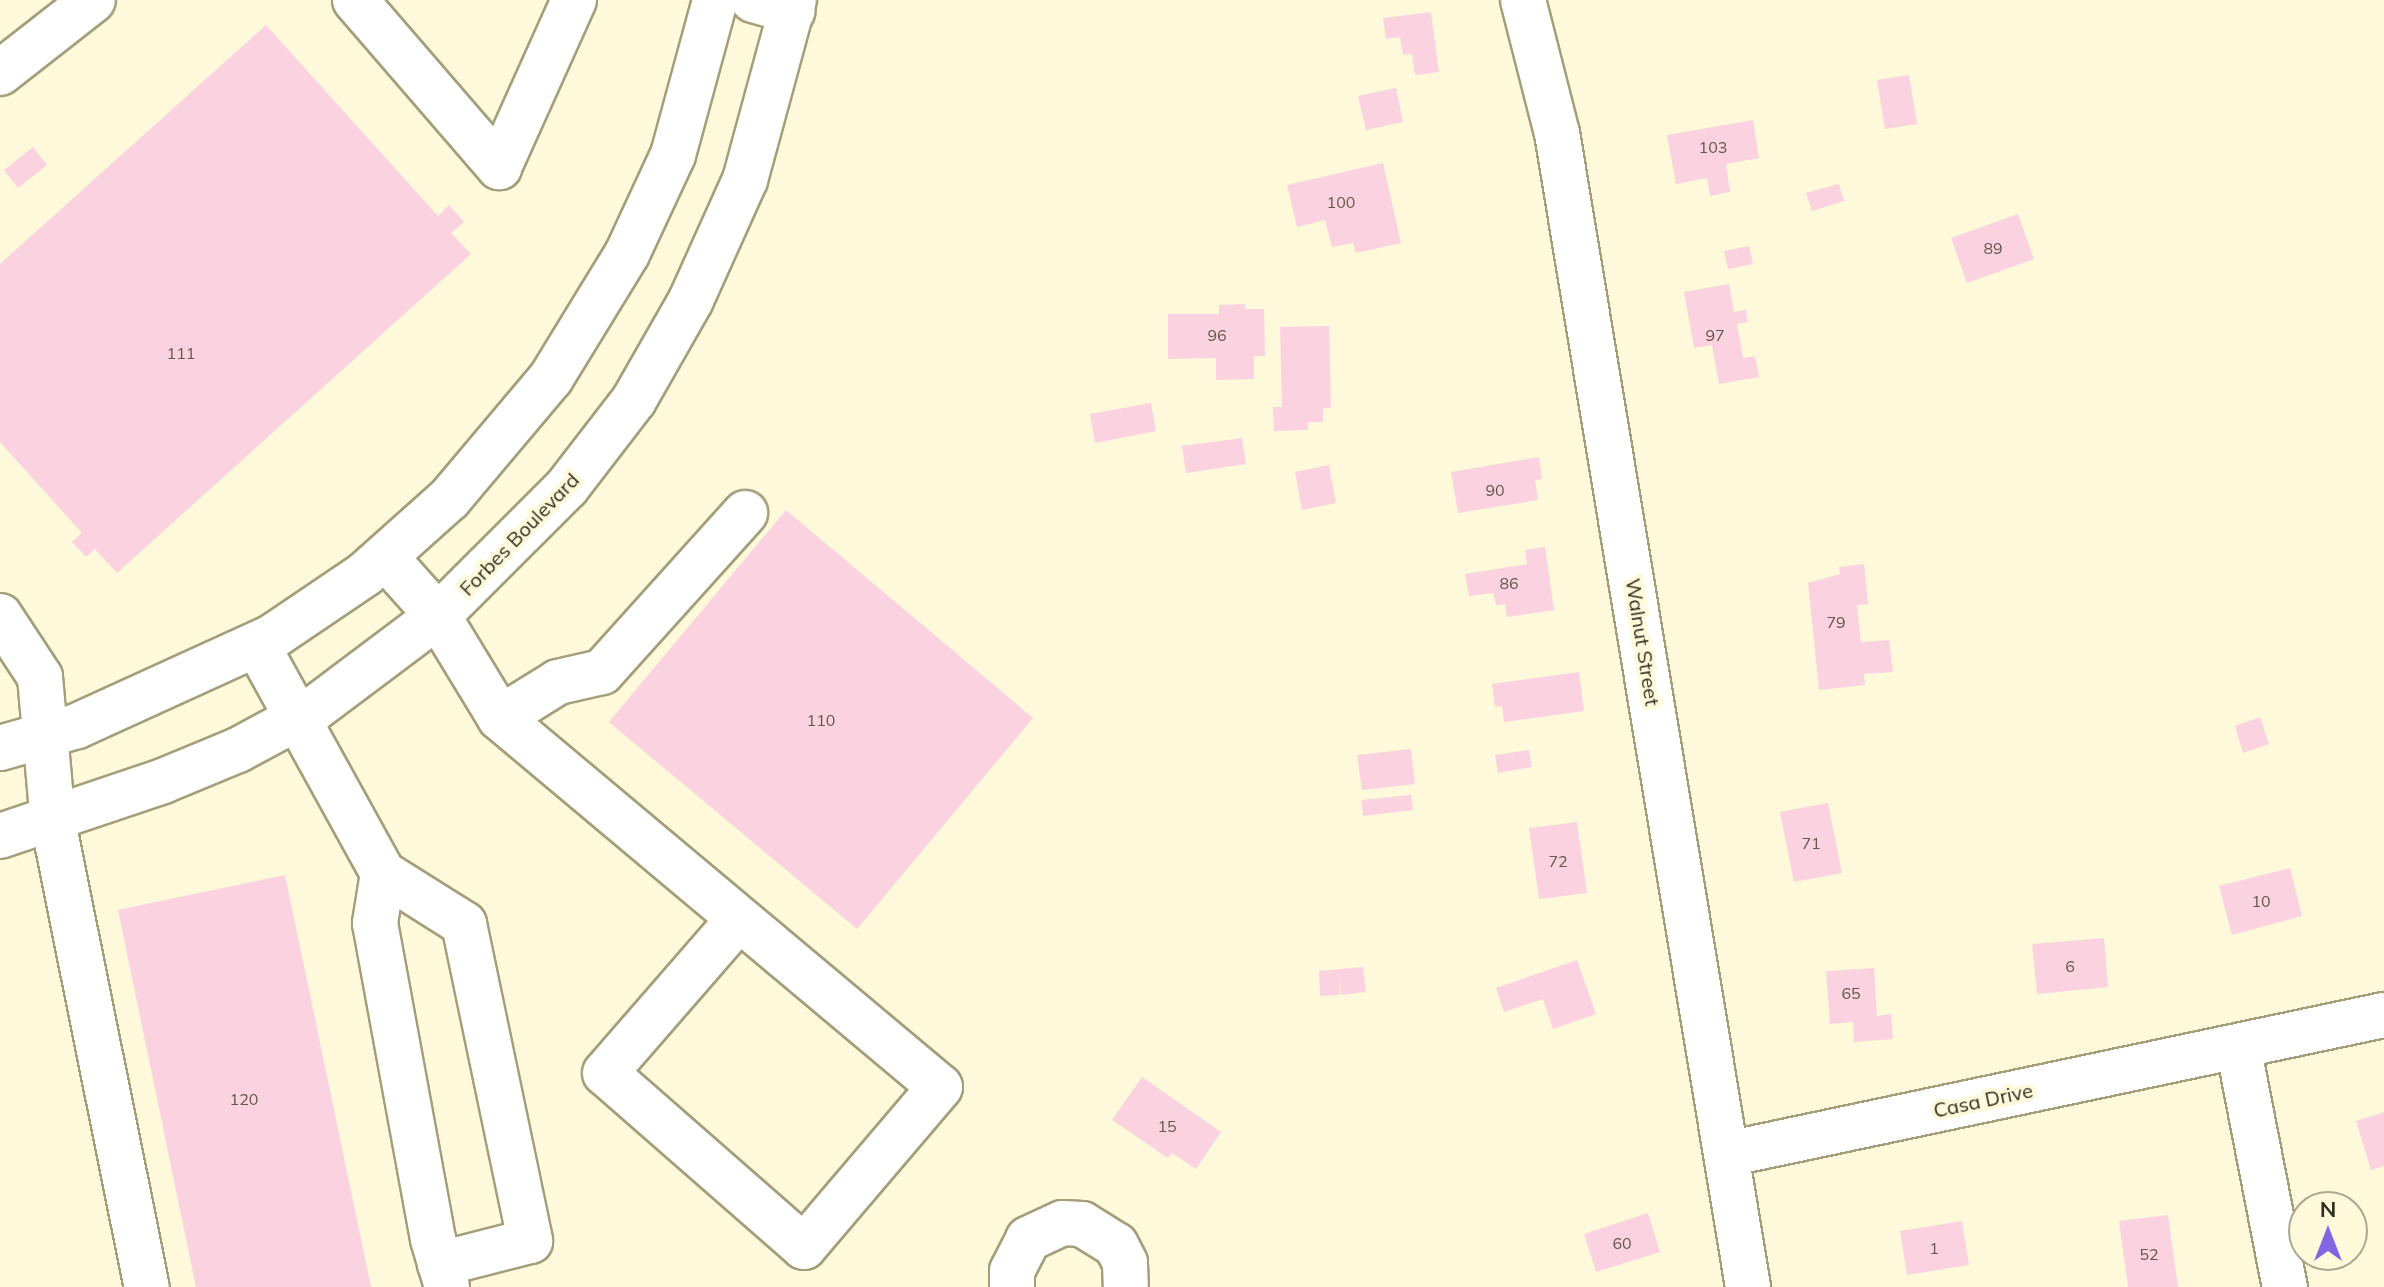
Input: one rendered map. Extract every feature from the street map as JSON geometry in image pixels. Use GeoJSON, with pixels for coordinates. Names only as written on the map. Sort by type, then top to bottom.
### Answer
{"type":"FeatureCollection","features":[{"type":"Feature","properties":{"kind":"street"},"geometry":{"type":"LineString","coordinates":[[0,73],[93,0]]}},
{"type":"Feature","properties":{"kind":"street"},"geometry":{"type":"LineString","coordinates":[[355,0],[499,167],[574,0]]}},
{"type":"Feature","properties":{"kind":"street"},"geometry":{"type":"LineString","coordinates":[[0,748],[48,734],[176,685],[257,645],[385,557],[485,460],[551,378],[587,322],[673,155],[715,0]]}},
{"type":"Feature","properties":{"kind":"street","name":"Walnut Street"},"geometry":{"type":"LineString","coordinates":[[1523,0],[1557,133],[1748,1287]]}},
{"type":"Feature","properties":{"kind":"street","name":"Forbes Boulevard"},"geometry":{"type":"LineString","coordinates":[[0,836],[53,822],[238,750],[295,719],[373,669],[438,616],[567,487],[634,400],[691,300],[733,211],[773,92],[780,4]]}},
{"type":"Feature","properties":{"kind":"street"},"geometry":{"type":"LineString","coordinates":[[500,718],[558,682],[602,672],[745,513]]}},
{"type":"Feature","properties":{"kind":"street"},"geometry":{"type":"LineString","coordinates":[[385,557],[438,616],[500,718],[940,1087],[804,1247],[605,1073],[738,920]]}},
{"type":"Feature","properties":{"kind":"street"},"geometry":{"type":"LineString","coordinates":[[0,616],[40,677],[48,734],[53,822],[147,1287]]}},
{"type":"Feature","properties":{"kind":"street"},"geometry":{"type":"LineString","coordinates":[[257,645],[295,719],[383,873],[464,924],[530,1241],[444,1275],[375,923],[383,873]]}},
{"type":"Feature","properties":{"kind":"street","name":"Casa Drive"},"geometry":{"type":"LineString","coordinates":[[1727,1154],[2384,1015]]}},
{"type":"Feature","properties":{"kind":"street"},"geometry":{"type":"LineString","coordinates":[[2238,1046],[2285,1287]]}},
{"type":"Feature","properties":{"kind":"street"},"geometry":{"type":"LineString","coordinates":[[1012,1287],[1012,1271],[1028,1239],[1063,1223],[1101,1232],[1116,1245],[1125,1263],[1126,1287]]}},
{"type":"Feature","properties":{"kind":"building"},"geometry":{"type":"Polygon","coordinates":[[[1431,12],[1439,72],[1415,75],[1412,54],[1403,55],[1400,37],[1386,39],[1383,18],[1431,12]]]}},
{"type":"Feature","properties":{"kind":"building"},"geometry":{"type":"Polygon","coordinates":[[[266,25],[438,216],[449,205],[464,222],[451,233],[471,254],[117,573],[95,549],[86,557],[72,542],[82,533],[0,442],[0,264],[266,25]]]}},
{"type":"Feature","properties":{"kind":"building"},"geometry":{"type":"Polygon","coordinates":[[[1909,75],[1917,124],[1885,129],[1877,80],[1909,75]]]}},
{"type":"Feature","properties":{"kind":"building"},"geometry":{"type":"Polygon","coordinates":[[[1396,88],[1403,122],[1366,130],[1358,96],[1396,88]]]}},
{"type":"Feature","properties":{"kind":"building"},"geometry":{"type":"Polygon","coordinates":[[[1753,120],[1759,158],[1726,164],[1730,192],[1710,196],[1707,178],[1676,184],[1667,135],[1753,120]]]}},
{"type":"Feature","properties":{"kind":"building"},"geometry":{"type":"Polygon","coordinates":[[[33,147],[47,165],[18,188],[4,170],[33,147]]]}},
{"type":"Feature","properties":{"kind":"building"},"geometry":{"type":"Polygon","coordinates":[[[1383,163],[1401,243],[1356,253],[1353,243],[1332,247],[1325,220],[1297,227],[1287,185],[1383,163]]]}},
{"type":"Feature","properties":{"kind":"building"},"geometry":{"type":"Polygon","coordinates":[[[1839,184],[1844,201],[1812,211],[1806,193],[1839,184]]]}},
{"type":"Feature","properties":{"kind":"building"},"geometry":{"type":"Polygon","coordinates":[[[2018,214],[2034,259],[1967,283],[1951,238],[2018,214]]]}},
{"type":"Feature","properties":{"kind":"building"},"geometry":{"type":"Polygon","coordinates":[[[1749,246],[1753,264],[1728,269],[1724,251],[1749,246]]]}},
{"type":"Feature","properties":{"kind":"building"},"geometry":{"type":"Polygon","coordinates":[[[1729,284],[1734,312],[1746,310],[1748,322],[1737,324],[1743,358],[1755,356],[1759,377],[1719,384],[1712,345],[1694,348],[1684,292],[1729,284]]]}},
{"type":"Feature","properties":{"kind":"building"},"geometry":{"type":"Polygon","coordinates":[[[1245,304],[1245,309],[1264,309],[1265,356],[1254,356],[1254,379],[1216,380],[1216,358],[1168,359],[1168,314],[1219,314],[1219,305],[1245,304]]]}},
{"type":"Feature","properties":{"kind":"building"},"geometry":{"type":"Polygon","coordinates":[[[1329,326],[1331,408],[1323,408],[1323,422],[1308,422],[1308,430],[1274,431],[1273,407],[1282,407],[1280,327],[1329,326]]]}},
{"type":"Feature","properties":{"kind":"building"},"geometry":{"type":"Polygon","coordinates":[[[1151,403],[1156,431],[1095,443],[1090,414],[1151,403]]]}},
{"type":"Feature","properties":{"kind":"building"},"geometry":{"type":"Polygon","coordinates":[[[1242,438],[1246,464],[1186,473],[1182,446],[1242,438]]]}},
{"type":"Feature","properties":{"kind":"building"},"geometry":{"type":"Polygon","coordinates":[[[1539,457],[1542,479],[1535,480],[1538,500],[1458,513],[1451,472],[1539,457]]]}},
{"type":"Feature","properties":{"kind":"building"},"geometry":{"type":"Polygon","coordinates":[[[1329,465],[1336,503],[1302,510],[1295,472],[1329,465]]]}},
{"type":"Feature","properties":{"kind":"building"},"geometry":{"type":"Polygon","coordinates":[[[786,510],[1033,718],[857,929],[609,722],[786,510]]]}},
{"type":"Feature","properties":{"kind":"building"},"geometry":{"type":"Polygon","coordinates":[[[1545,547],[1554,610],[1507,617],[1505,604],[1496,605],[1493,593],[1469,596],[1465,574],[1527,564],[1525,550],[1545,547]]]}},
{"type":"Feature","properties":{"kind":"building"},"geometry":{"type":"Polygon","coordinates":[[[1864,564],[1868,604],[1857,605],[1861,642],[1889,640],[1893,672],[1864,674],[1865,685],[1819,690],[1808,583],[1840,574],[1839,567],[1864,564]]]}},
{"type":"Feature","properties":{"kind":"building"},"geometry":{"type":"Polygon","coordinates":[[[1579,672],[1584,711],[1504,722],[1502,706],[1495,707],[1492,684],[1579,672]]]}},
{"type":"Feature","properties":{"kind":"building"},"geometry":{"type":"Polygon","coordinates":[[[2260,717],[2269,744],[2243,753],[2235,726],[2260,717]]]}},
{"type":"Feature","properties":{"kind":"building"},"geometry":{"type":"Polygon","coordinates":[[[1411,749],[1415,784],[1362,790],[1357,755],[1411,749]]]}},
{"type":"Feature","properties":{"kind":"building"},"geometry":{"type":"Polygon","coordinates":[[[1529,750],[1532,767],[1498,773],[1495,755],[1529,750]]]}},
{"type":"Feature","properties":{"kind":"building"},"geometry":{"type":"Polygon","coordinates":[[[1411,795],[1413,810],[1363,816],[1361,800],[1411,795]]]}},
{"type":"Feature","properties":{"kind":"building"},"geometry":{"type":"Polygon","coordinates":[[[1828,803],[1842,873],[1794,882],[1780,812],[1828,803]]]}},
{"type":"Feature","properties":{"kind":"building"},"geometry":{"type":"Polygon","coordinates":[[[1577,822],[1587,893],[1539,899],[1529,828],[1577,822]]]}},
{"type":"Feature","properties":{"kind":"building"},"geometry":{"type":"Polygon","coordinates":[[[2290,868],[2302,916],[2232,935],[2219,886],[2290,868]]]}},
{"type":"Feature","properties":{"kind":"building"},"geometry":{"type":"Polygon","coordinates":[[[285,875],[371,1287],[196,1287],[118,910],[285,875]]]}},
{"type":"Feature","properties":{"kind":"building"},"geometry":{"type":"Polygon","coordinates":[[[2104,938],[2108,987],[2037,994],[2032,944],[2104,938]]]}},
{"type":"Feature","properties":{"kind":"building"},"geometry":{"type":"Polygon","coordinates":[[[1577,960],[1596,1014],[1553,1029],[1543,999],[1504,1012],[1496,988],[1577,960]]]}},
{"type":"Feature","properties":{"kind":"building"},"geometry":{"type":"Polygon","coordinates":[[[1363,967],[1366,992],[1341,995],[1339,976],[1340,995],[1320,996],[1319,971],[1363,967]]]}},
{"type":"Feature","properties":{"kind":"building"},"geometry":{"type":"Polygon","coordinates":[[[1874,968],[1877,1016],[1891,1014],[1893,1039],[1854,1042],[1853,1022],[1830,1024],[1826,971],[1874,968]]]}},
{"type":"Feature","properties":{"kind":"building"},"geometry":{"type":"Polygon","coordinates":[[[1142,1077],[1221,1132],[1196,1169],[1172,1153],[1168,1158],[1112,1120],[1142,1077]]]}},
{"type":"Feature","properties":{"kind":"building"},"geometry":{"type":"Polygon","coordinates":[[[2384,1112],[2384,1166],[2371,1170],[2356,1121],[2384,1112]]]}},
{"type":"Feature","properties":{"kind":"building"},"geometry":{"type":"Polygon","coordinates":[[[1648,1213],[1660,1252],[1596,1272],[1584,1234],[1648,1213]]]}},
{"type":"Feature","properties":{"kind":"building"},"geometry":{"type":"Polygon","coordinates":[[[2168,1215],[2178,1287],[2128,1287],[2119,1221],[2168,1215]]]}},
{"type":"Feature","properties":{"kind":"building"},"geometry":{"type":"Polygon","coordinates":[[[1962,1221],[1969,1265],[1907,1275],[1900,1231],[1962,1221]]]}}]}
